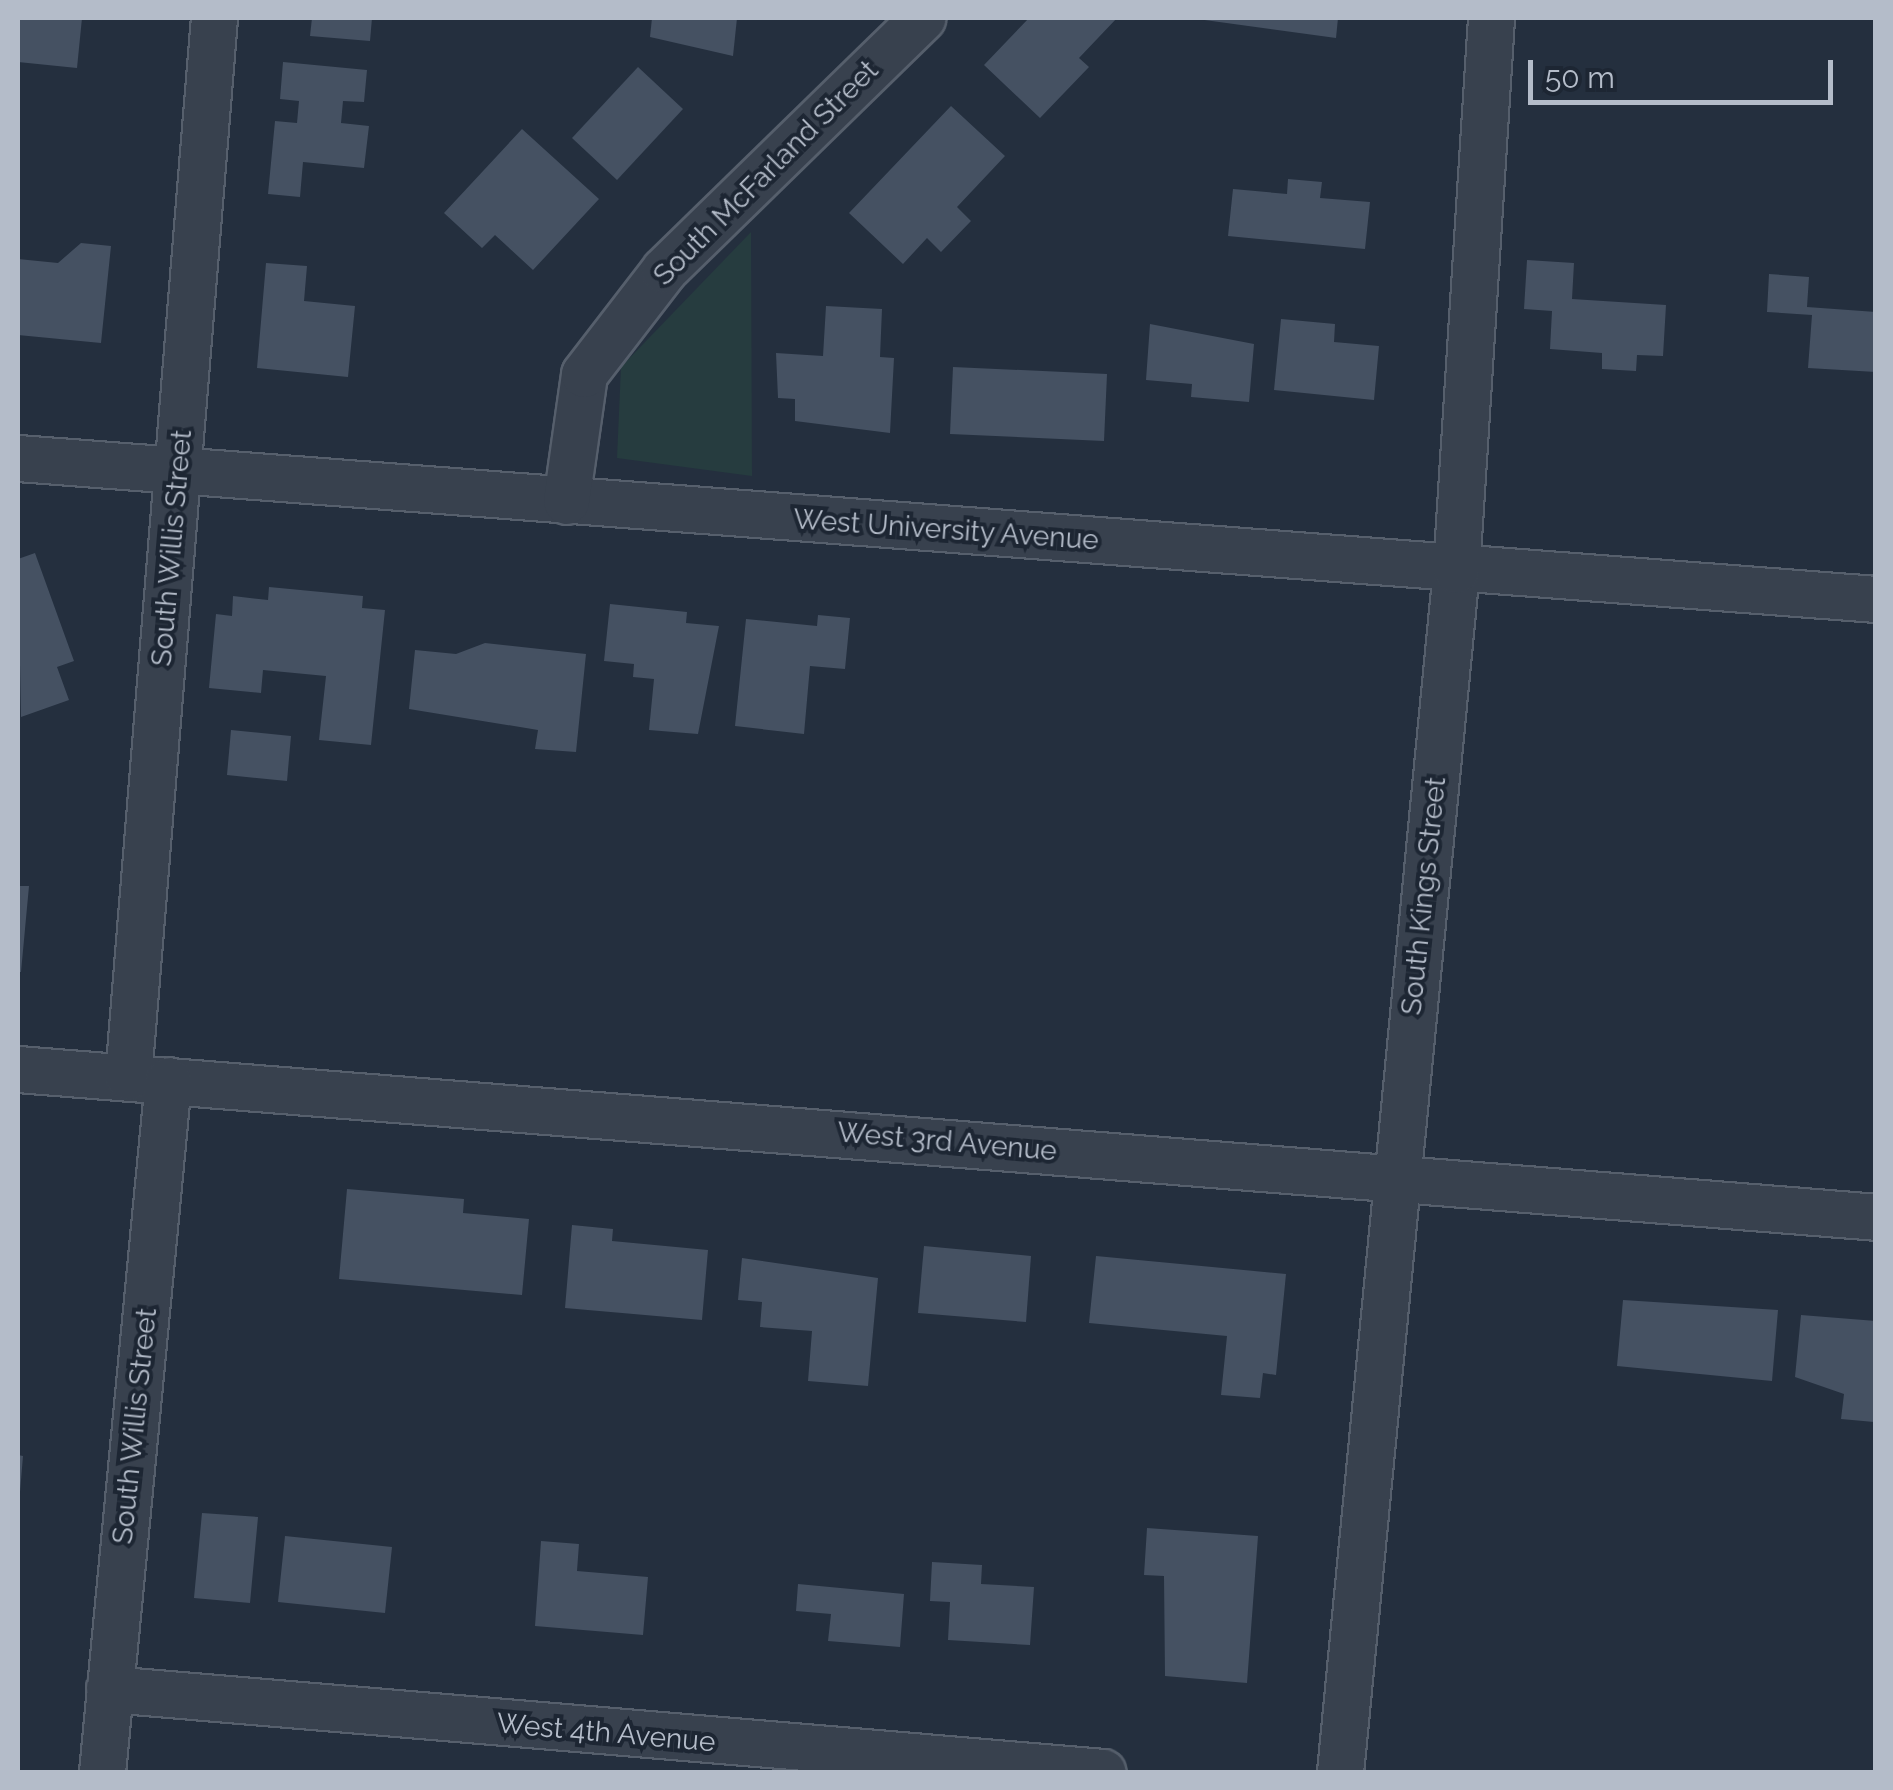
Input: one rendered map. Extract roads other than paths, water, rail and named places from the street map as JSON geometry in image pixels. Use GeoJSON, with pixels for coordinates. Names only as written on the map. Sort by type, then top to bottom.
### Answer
{"type":"FeatureCollection","features":[{"type":"Feature","properties":{"kind":"street","name":"South Willis Street"},"geometry":{"type":"LineString","coordinates":[[102,1772],[148,1079],[179,471],[214,18]]}},
{"type":"Feature","properties":{"kind":"street","name":"South McFarland Street"},"geometry":{"type":"LineString","coordinates":[[566,501],[584,374],[664,270],[922,18]]}},
{"type":"Feature","properties":{"kind":"street","name":"South Kings Street"},"geometry":{"type":"LineString","coordinates":[[1340,1772],[1456,570],[1491,18]]}},
{"type":"Feature","properties":{"kind":"street","name":"West University Avenue"},"geometry":{"type":"LineString","coordinates":[[18,458],[1876,599]]}},
{"type":"Feature","properties":{"kind":"street","name":"West 3rd Avenue"},"geometry":{"type":"LineString","coordinates":[[18,1069],[1876,1218]]}},
{"type":"Feature","properties":{"kind":"street","name":"West 4th Avenue"},"geometry":{"type":"LineString","coordinates":[[109,1689],[1103,1772]]}}]}
